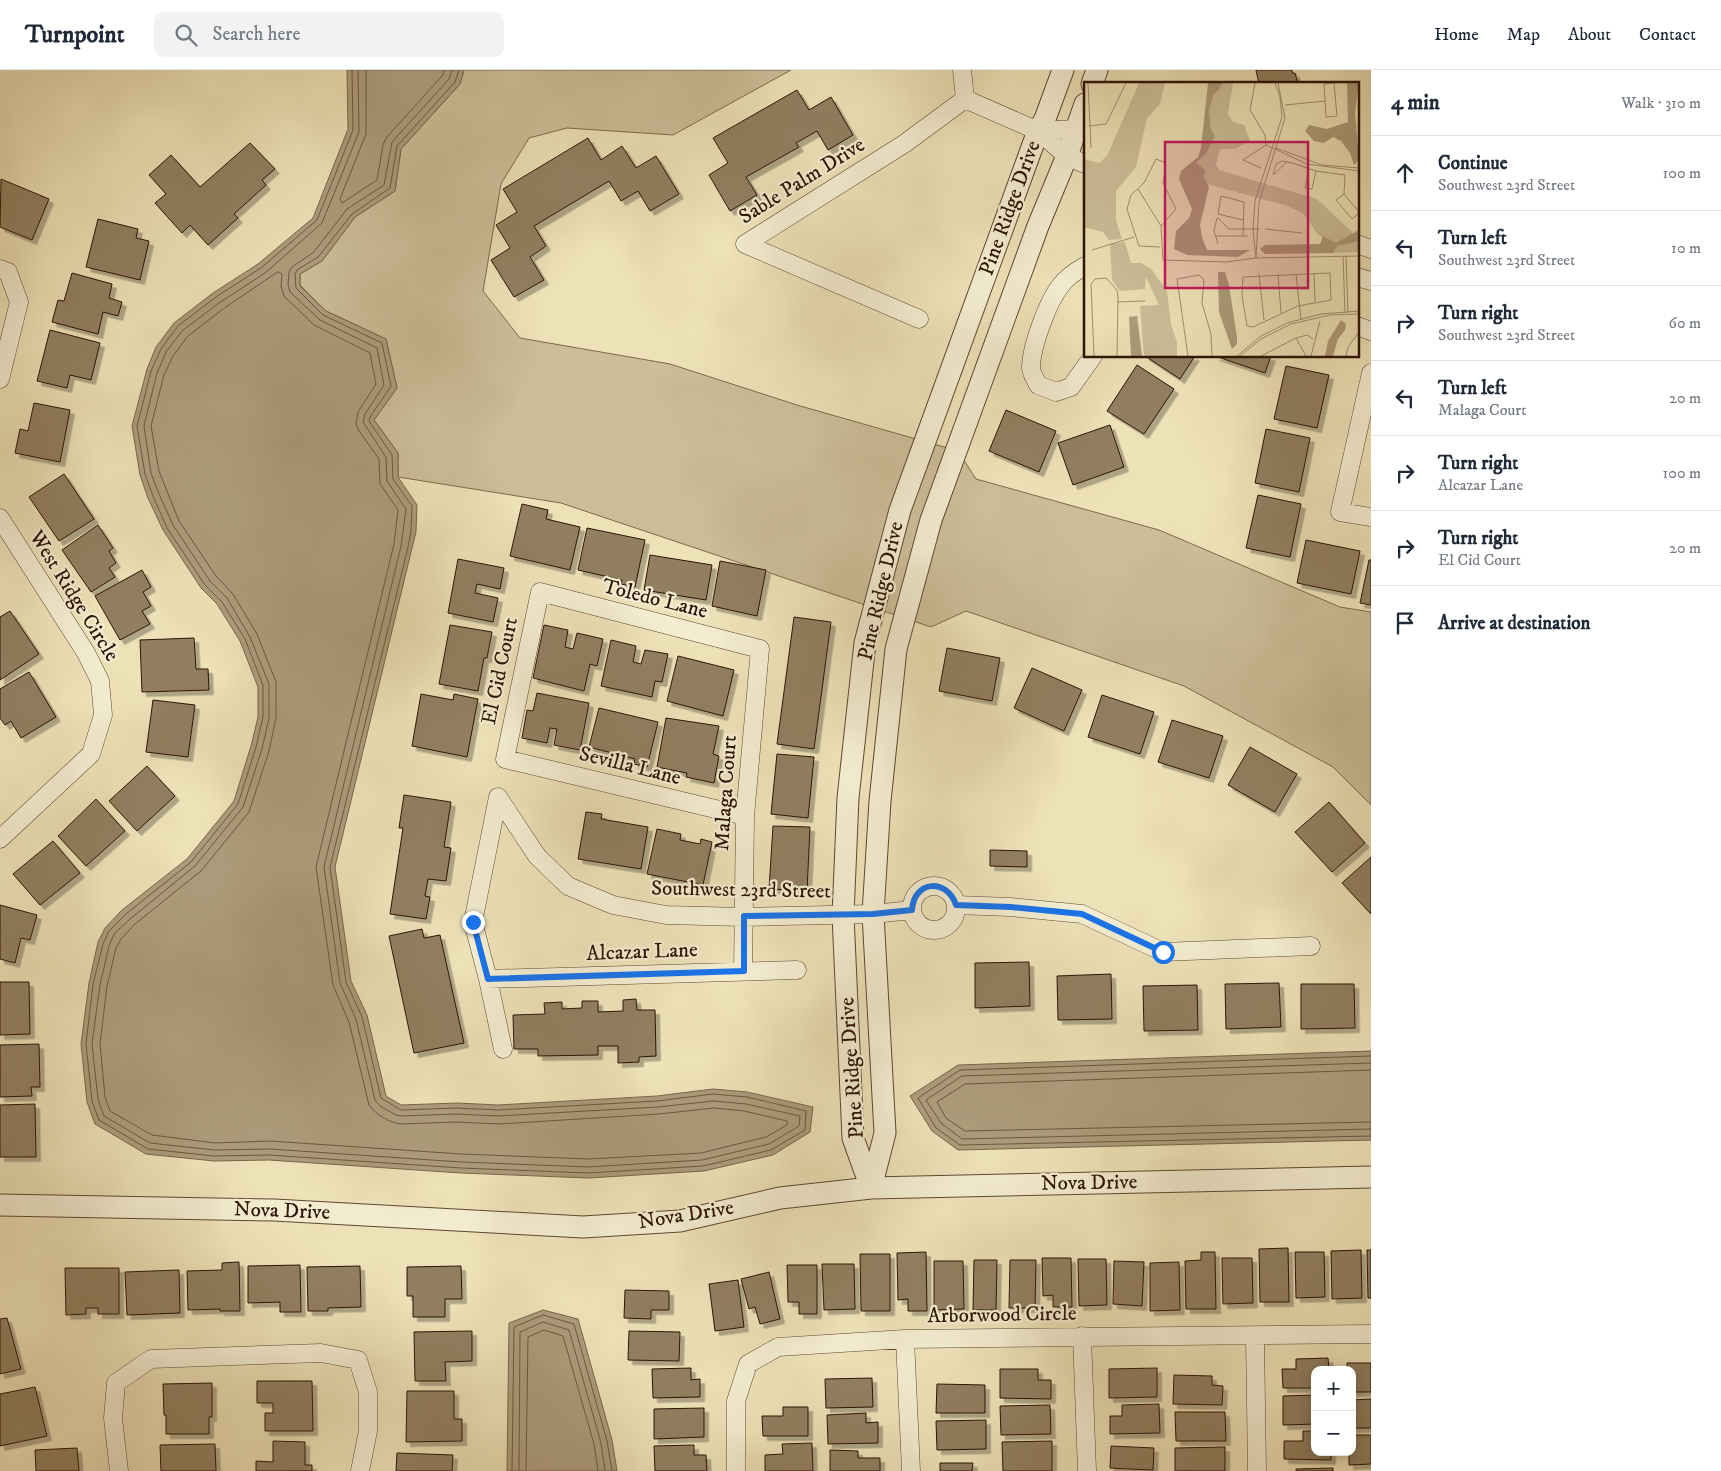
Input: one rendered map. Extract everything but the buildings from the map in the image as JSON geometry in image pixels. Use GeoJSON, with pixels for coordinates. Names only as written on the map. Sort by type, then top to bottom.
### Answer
{"type":"FeatureCollection","features":[{"type":"Feature","properties":{"kind":"street"},"geometry":{"type":"LineString","coordinates":[[962,70],[965,99],[1038,131],[1076,160]]}},
{"type":"Feature","properties":{"kind":"street","name":"Pine Ridge Drive"},"geometry":{"type":"LineString","coordinates":[[871,1188],[853,1138],[843,914],[848,798],[865,643],[900,510],[1038,131],[1045,119],[1063,70]]}},
{"type":"Feature","properties":{"kind":"street"},"geometry":{"type":"LineString","coordinates":[[1093,82],[1097,70]]}},
{"type":"Feature","properties":{"kind":"street","name":"Sable Palm Drive"},"geometry":{"type":"LineString","coordinates":[[919,319],[744,244],[904,144],[965,99]]}},
{"type":"Feature","properties":{"kind":"street","name":"Pine Ridge Drive"},"geometry":{"type":"LineString","coordinates":[[871,1188],[885,1133],[873,914],[880,801],[896,648],[930,520],[1038,226],[1076,160],[1084,109]]}},
{"type":"Feature","properties":{"kind":"street"},"geometry":{"type":"LineString","coordinates":[[1038,131],[1080,131]]}},
{"type":"Feature","properties":{"kind":"street"},"geometry":{"type":"LineString","coordinates":[[1358,244],[1371,249]]}},
{"type":"Feature","properties":{"kind":"street"},"geometry":{"type":"LineString","coordinates":[[1084,267],[1069,276],[1060,286],[1052,300],[1034,347],[1031,370],[1038,385],[1056,392],[1070,387],[1092,358]]}},
{"type":"Feature","properties":{"kind":"street"},"geometry":{"type":"LineString","coordinates":[[0,270],[8,272],[19,302],[0,380]]}},
{"type":"Feature","properties":{"kind":"street"},"geometry":{"type":"LineString","coordinates":[[1358,277],[1371,281]]}},
{"type":"Feature","properties":{"kind":"street"},"geometry":{"type":"LineString","coordinates":[[1358,326],[1371,331]]}},
{"type":"Feature","properties":{"kind":"street"},"geometry":{"type":"LineString","coordinates":[[1371,373],[1340,512],[1371,517]]}},
{"type":"Feature","properties":{"kind":"street","name":"West Ridge Circle"},"geometry":{"type":"LineString","coordinates":[[0,518],[86,653],[100,681],[103,715],[91,754],[0,839]]}},
{"type":"Feature","properties":{"kind":"street","name":"Toledo Lane"},"geometry":{"type":"LineString","coordinates":[[540,592],[760,648]]}},
{"type":"Feature","properties":{"kind":"street","name":"El Cid Court"},"geometry":{"type":"LineString","coordinates":[[505,758],[540,592]]}},
{"type":"Feature","properties":{"kind":"street","name":"Malaga Court"},"geometry":{"type":"LineString","coordinates":[[744,971],[745,816],[760,648]]}},
{"type":"Feature","properties":{"kind":"street","name":"Sevilla Lane"},"geometry":{"type":"LineString","coordinates":[[505,758],[745,816]]}},
{"type":"Feature","properties":{"kind":"street","name":"Southwest 23rd Street"},"geometry":{"type":"LineString","coordinates":[[488,979],[473,922],[498,797],[537,856],[568,886],[613,905],[666,915],[873,914],[912,910]]}},
{"type":"Feature","properties":{"kind":"street"},"geometry":{"type":"LineString","coordinates":[[930,886],[943,888],[949,892],[956,905],[952,920],[940,928],[925,927],[918,923],[912,910],[915,897],[919,892],[930,886]]}},
{"type":"Feature","properties":{"kind":"street"},"geometry":{"type":"LineString","coordinates":[[956,905],[1010,907],[1082,914],[1163,952],[1312,946]]}},
{"type":"Feature","properties":{"kind":"street","name":"Alcazar Lane"},"geometry":{"type":"LineString","coordinates":[[488,979],[797,970]]}},
{"type":"Feature","properties":{"kind":"street"},"geometry":{"type":"LineString","coordinates":[[488,979],[502,1049]]}},
{"type":"Feature","properties":{"kind":"street","name":"Nova Drive"},"geometry":{"type":"LineString","coordinates":[[0,1205],[274,1210],[583,1227],[680,1221],[780,1198],[871,1188],[1371,1176]]}},
{"type":"Feature","properties":{"kind":"street","name":"Arborwood Circle"},"geometry":{"type":"LineString","coordinates":[[736,1471],[736,1401],[748,1364],[778,1347],[905,1339],[1371,1334]]}},
{"type":"Feature","properties":{"kind":"street"},"geometry":{"type":"LineString","coordinates":[[1082,1336],[1087,1471]]}},
{"type":"Feature","properties":{"kind":"street"},"geometry":{"type":"LineString","coordinates":[[1255,1336],[1257,1471]]}},
{"type":"Feature","properties":{"kind":"street"},"geometry":{"type":"LineString","coordinates":[[905,1339],[911,1471]]}},
{"type":"Feature","properties":{"kind":"street"},"geometry":{"type":"LineString","coordinates":[[119,1471],[113,1418],[116,1383],[151,1359],[321,1353],[358,1360],[368,1392],[368,1431],[360,1471]]}},
{"type":"Feature","properties":{"kind":"shaded area"},"geometry":{"type":"Polygon","coordinates":[[[464,70],[791,70],[673,135],[567,128],[529,138],[501,184],[483,291],[520,338],[670,364],[797,405],[958,451],[976,479],[1159,530],[1340,607],[1371,612],[1371,805],[1333,767],[1184,686],[966,611],[931,627],[561,503],[398,477],[398,453],[374,420],[397,388],[386,339],[326,311],[300,285],[300,274],[322,261],[355,217],[395,191],[401,149],[460,84],[464,70]]]}},
{"type":"Feature","properties":{"kind":"water"},"geometry":{"type":"Polygon","coordinates":[[[347,70],[464,70],[460,84],[401,149],[395,191],[355,217],[322,261],[300,274],[300,286],[326,311],[386,339],[397,388],[374,420],[398,453],[398,477],[417,505],[416,532],[335,867],[351,981],[367,1015],[386,1096],[401,1105],[457,1103],[498,1105],[657,1096],[713,1089],[747,1092],[813,1107],[810,1132],[773,1155],[704,1171],[588,1178],[461,1173],[269,1160],[214,1161],[146,1154],[95,1124],[87,1102],[81,1044],[89,983],[98,942],[105,928],[122,910],[187,859],[234,801],[258,717],[258,687],[240,641],[217,604],[201,588],[163,530],[148,498],[140,475],[132,426],[147,369],[156,347],[174,323],[213,293],[258,264],[313,218],[348,129],[347,70]]]}},
{"type":"Feature","properties":{"kind":"water"},"geometry":{"type":"Polygon","coordinates":[[[1371,1051],[1371,1140],[958,1150],[932,1131],[910,1096],[958,1065],[1371,1051]]]}},
{"type":"Feature","properties":{"kind":"water"},"geometry":{"type":"Polygon","coordinates":[[[543,1310],[578,1319],[612,1440],[617,1471],[507,1471],[509,1323],[543,1310]]]}},
{"type":"Feature","properties":{"kind":"route"},"geometry":{"type":"LineString","coordinates":[[473,922],[488,979],[744,971],[744,916],[873,914],[896,910],[912,910],[912,903],[915,897],[924,888],[930,886],[937,886],[949,892],[954,898],[956,905],[1010,907],[1082,914],[1163,952]]}}]}
